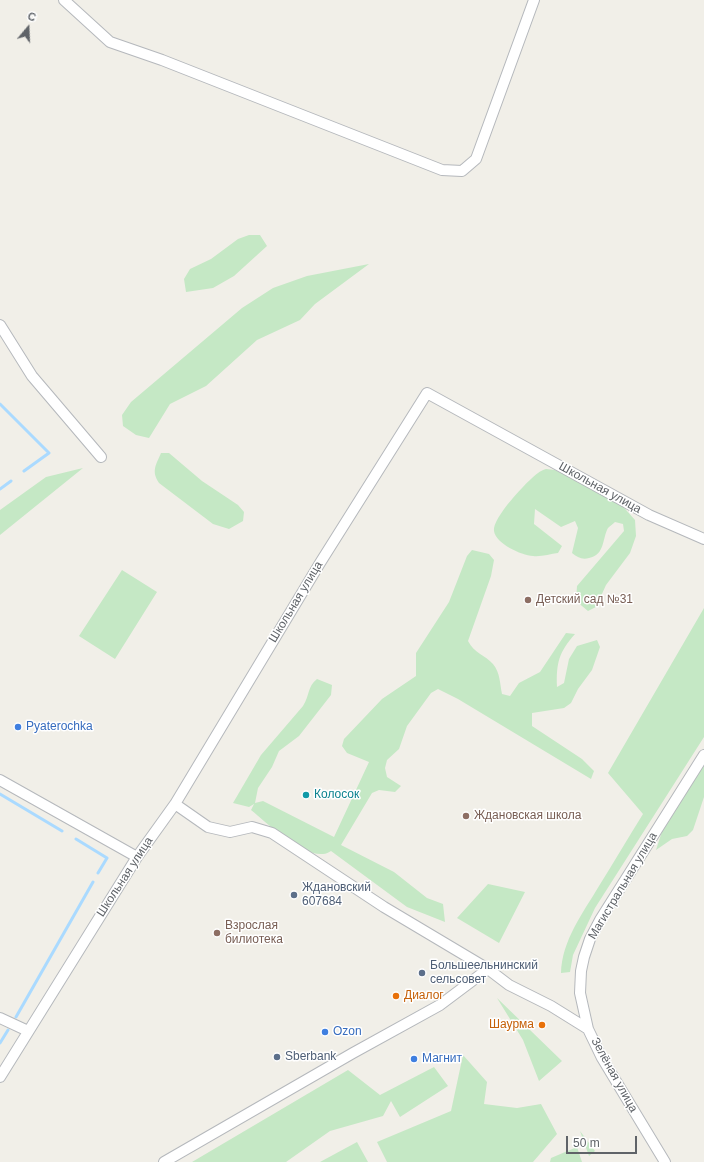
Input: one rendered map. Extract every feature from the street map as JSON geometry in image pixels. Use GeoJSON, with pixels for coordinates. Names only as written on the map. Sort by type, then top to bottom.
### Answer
{"type":"FeatureCollection","features":[{"type":"Feature","properties":{"kind":"street"},"geometry":{"type":"LineString","coordinates":[[64,0],[110,42],[162,60],[442,170],[462,171],[476,159],[534,0]]}},
{"type":"Feature","properties":{"kind":"street"},"geometry":{"type":"LineString","coordinates":[[0,325],[32,376],[101,456]]}},
{"type":"Feature","properties":{"kind":"street","name":"Школьная улица"},"geometry":{"type":"LineString","coordinates":[[0,1077],[136,857],[175,804],[320,563],[427,393],[649,515],[704,539]]}},
{"type":"Feature","properties":{"kind":"street","name":"Магистральная улица"},"geometry":{"type":"LineString","coordinates":[[588,1029],[580,993],[581,971],[590,939],[614,896],[704,755]]}},
{"type":"Feature","properties":{"kind":"street"},"geometry":{"type":"LineString","coordinates":[[0,780],[136,857]]}},
{"type":"Feature","properties":{"kind":"street"},"geometry":{"type":"LineString","coordinates":[[175,804],[208,827],[230,832],[252,826],[272,833],[384,907],[488,969],[509,985],[551,1006],[588,1029]]}},
{"type":"Feature","properties":{"kind":"street"},"geometry":{"type":"LineString","coordinates":[[164,1162],[440,1004],[488,969]]}},
{"type":"Feature","properties":{"kind":"street"},"geometry":{"type":"LineString","coordinates":[[0,1018],[28,1031]]}},
{"type":"Feature","properties":{"kind":"street","name":"Зелёная улица"},"geometry":{"type":"LineString","coordinates":[[588,1029],[602,1058],[665,1162]]}},
{"type":"Feature","properties":{"kind":"green space"},"geometry":{"type":"Polygon","coordinates":[[[249,235],[260,235],[267,246],[234,276],[213,288],[186,292],[184,279],[190,269],[211,259],[238,239],[249,235]]]}},
{"type":"Feature","properties":{"kind":"green space"},"geometry":{"type":"Polygon","coordinates":[[[369,264],[315,304],[300,320],[257,340],[206,386],[170,404],[149,438],[136,435],[123,426],[122,415],[131,402],[242,308],[273,288],[307,276],[369,264]]]}},
{"type":"Feature","properties":{"kind":"green space"},"geometry":{"type":"Polygon","coordinates":[[[161,453],[169,453],[202,481],[238,505],[244,512],[243,521],[229,529],[213,524],[159,483],[155,475],[155,471],[161,453]]]}},
{"type":"Feature","properties":{"kind":"green space"},"geometry":{"type":"Polygon","coordinates":[[[83,468],[0,535],[0,510],[46,477],[83,468]]]}},
{"type":"Feature","properties":{"kind":"green space"},"geometry":{"type":"Polygon","coordinates":[[[546,469],[555,470],[618,501],[635,520],[636,536],[630,553],[606,585],[596,607],[588,611],[576,601],[577,586],[624,531],[623,524],[615,522],[609,527],[598,554],[586,559],[580,558],[572,553],[578,528],[575,521],[561,527],[535,509],[534,524],[562,546],[558,553],[542,556],[522,554],[510,548],[499,540],[494,531],[498,518],[511,500],[533,477],[546,469]]]}},
{"type":"Feature","properties":{"kind":"green space"},"geometry":{"type":"Polygon","coordinates":[[[472,550],[489,554],[494,560],[491,576],[468,641],[476,651],[490,661],[495,667],[502,694],[510,696],[519,683],[540,672],[566,633],[575,634],[562,652],[557,671],[557,687],[564,683],[569,659],[577,646],[597,640],[600,647],[592,670],[578,689],[571,703],[564,708],[532,713],[532,726],[582,759],[594,771],[591,779],[458,699],[438,689],[431,693],[407,726],[399,749],[387,760],[385,768],[387,777],[401,786],[395,792],[379,790],[372,793],[341,845],[394,872],[427,898],[443,904],[445,922],[407,907],[331,851],[324,854],[314,853],[305,850],[285,838],[251,810],[254,804],[249,807],[233,803],[261,755],[303,706],[310,688],[317,679],[332,685],[331,695],[299,736],[279,751],[272,767],[258,788],[255,803],[263,801],[334,837],[369,762],[347,753],[342,746],[344,739],[382,699],[416,676],[416,653],[449,602],[467,556],[472,550]]]}},
{"type":"Feature","properties":{"kind":"green space"},"geometry":{"type":"Polygon","coordinates":[[[122,570],[157,592],[115,659],[79,636],[122,570]]]}},
{"type":"Feature","properties":{"kind":"green space"},"geometry":{"type":"Polygon","coordinates":[[[704,608],[704,737],[595,908],[573,955],[570,972],[561,973],[565,949],[574,927],[643,814],[608,773],[704,608]]]}},
{"type":"Feature","properties":{"kind":"green space"},"geometry":{"type":"Polygon","coordinates":[[[704,762],[704,797],[693,830],[687,836],[672,839],[656,850],[665,822],[704,762]]]}},
{"type":"Feature","properties":{"kind":"green space"},"geometry":{"type":"Polygon","coordinates":[[[488,884],[525,892],[499,943],[457,918],[488,884]]]}},
{"type":"Feature","properties":{"kind":"green space"},"geometry":{"type":"Polygon","coordinates":[[[497,998],[562,1061],[539,1081],[523,1040],[497,998]]]}},
{"type":"Feature","properties":{"kind":"green space"},"geometry":{"type":"Polygon","coordinates":[[[463,1055],[487,1082],[484,1104],[517,1108],[541,1104],[557,1134],[533,1162],[387,1162],[377,1142],[451,1111],[463,1055]]]}},
{"type":"Feature","properties":{"kind":"green space"},"geometry":{"type":"Polygon","coordinates":[[[434,1067],[448,1086],[400,1117],[391,1101],[383,1116],[330,1131],[286,1162],[192,1162],[348,1070],[380,1095],[434,1067]]]}},
{"type":"Feature","properties":{"kind":"green space"},"geometry":{"type":"Polygon","coordinates":[[[580,1131],[595,1151],[589,1156],[580,1131]]]}},
{"type":"Feature","properties":{"kind":"green space"},"geometry":{"type":"Polygon","coordinates":[[[357,1142],[368,1162],[320,1162],[357,1142]]]}},
{"type":"Feature","properties":{"kind":"green space"},"geometry":{"type":"Polygon","coordinates":[[[577,1147],[582,1162],[550,1162],[551,1158],[577,1147]]]}},
{"type":"Feature","properties":{"kind":"waterway"},"geometry":{"type":"LineString","coordinates":[[0,404],[49,453],[24,471]]}},
{"type":"Feature","properties":{"kind":"waterway"},"geometry":{"type":"LineString","coordinates":[[0,489],[11,481]]}},
{"type":"Feature","properties":{"kind":"waterway"},"geometry":{"type":"LineString","coordinates":[[0,794],[62,831]]}},
{"type":"Feature","properties":{"kind":"waterway"},"geometry":{"type":"LineString","coordinates":[[76,839],[107,858],[98,873]]}},
{"type":"Feature","properties":{"kind":"waterway"},"geometry":{"type":"LineString","coordinates":[[16,1017],[93,882]]}},
{"type":"Feature","properties":{"kind":"waterway"},"geometry":{"type":"LineString","coordinates":[[0,1043],[8,1030]]}},
{"type":"Feature","properties":{"kind":"place","name":"Детский сад №31"},"geometry":{"type":"Point","coordinates":[528,600]}},
{"type":"Feature","properties":{"kind":"place","name":"Pyaterochka"},"geometry":{"type":"Point","coordinates":[18,727]}},
{"type":"Feature","properties":{"kind":"place","name":"Колосок"},"geometry":{"type":"Point","coordinates":[306,795]}},
{"type":"Feature","properties":{"kind":"place","name":"Ждановская школа"},"geometry":{"type":"Point","coordinates":[466,816]}},
{"type":"Feature","properties":{"kind":"place","name":"Ждановский 607684"},"geometry":{"type":"Point","coordinates":[294,895]}},
{"type":"Feature","properties":{"kind":"place","name":"Взрослая билиотека"},"geometry":{"type":"Point","coordinates":[217,933]}},
{"type":"Feature","properties":{"kind":"place","name":"Большеельнинский сельсовет"},"geometry":{"type":"Point","coordinates":[422,973]}},
{"type":"Feature","properties":{"kind":"place","name":"Диалог"},"geometry":{"type":"Point","coordinates":[396,996]}},
{"type":"Feature","properties":{"kind":"place","name":"Шаурма"},"geometry":{"type":"Point","coordinates":[542,1025]}},
{"type":"Feature","properties":{"kind":"place","name":"Ozon"},"geometry":{"type":"Point","coordinates":[325,1032]}},
{"type":"Feature","properties":{"kind":"place","name":"Sberbank"},"geometry":{"type":"Point","coordinates":[277,1057]}},
{"type":"Feature","properties":{"kind":"place","name":"Магнит"},"geometry":{"type":"Point","coordinates":[414,1059]}}]}
